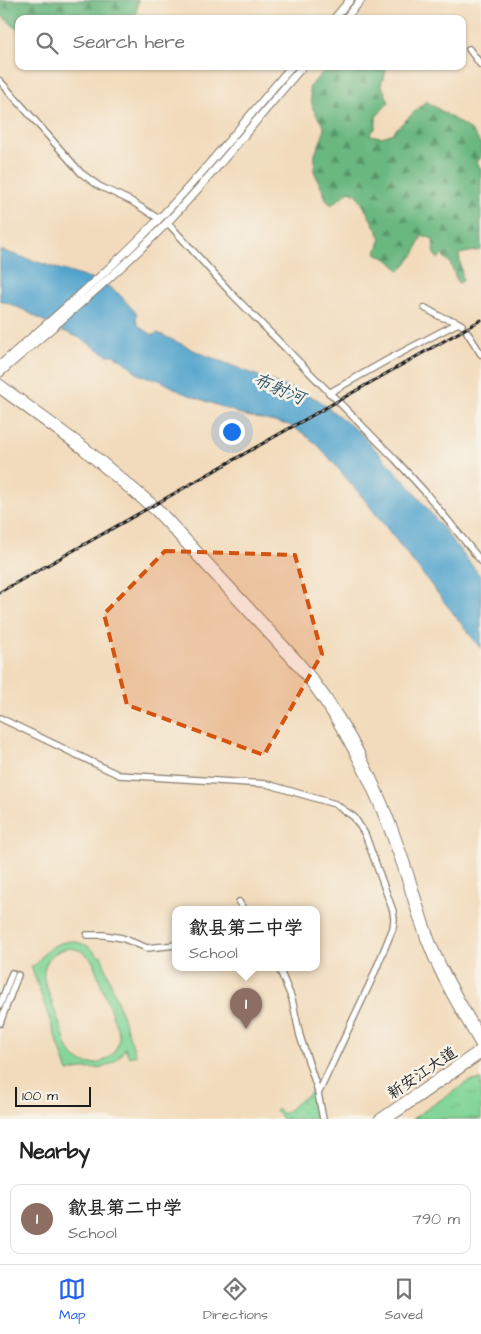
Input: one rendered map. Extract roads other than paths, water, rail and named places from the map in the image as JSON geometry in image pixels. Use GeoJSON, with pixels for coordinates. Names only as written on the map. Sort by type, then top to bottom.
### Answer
{"type":"FeatureCollection","features":[{"type":"Feature","properties":{"kind":"main road"},"geometry":{"type":"LineString","coordinates":[[337,15],[350,0]]}},
{"type":"Feature","properties":{"kind":"main road"},"geometry":{"type":"LineString","coordinates":[[348,15],[361,0]]}},
{"type":"Feature","properties":{"kind":"main road"},"geometry":{"type":"LineString","coordinates":[[0,374],[159,219],[205,169],[289,70]]}},
{"type":"Feature","properties":{"kind":"main road"},"geometry":{"type":"LineString","coordinates":[[0,365],[114,273],[167,222],[201,186],[300,70]]}},
{"type":"Feature","properties":{"kind":"main road"},"geometry":{"type":"LineString","coordinates":[[0,383],[86,446],[159,508],[316,681],[344,723],[369,771],[400,846],[434,947],[447,975],[481,1036]]}},
{"type":"Feature","properties":{"kind":"main road"},"geometry":{"type":"LineString","coordinates":[[0,390],[82,450],[154,512],[293,662],[311,684],[339,726],[364,774],[395,848],[428,949],[481,1048]]}},
{"type":"Feature","properties":{"kind":"main road","name":"新安江大道"},"geometry":{"type":"LineString","coordinates":[[378,1119],[481,1048]]}},
{"type":"Feature","properties":{"kind":"main road","name":"新安江大道"},"geometry":{"type":"LineString","coordinates":[[389,1119],[481,1056]]}},
{"type":"Feature","properties":{"kind":"street"},"geometry":{"type":"LineString","coordinates":[[469,49],[481,66]]}},
{"type":"Feature","properties":{"kind":"street"},"geometry":{"type":"LineString","coordinates":[[0,82],[81,173],[93,182],[131,201],[159,219]]}},
{"type":"Feature","properties":{"kind":"street"},"geometry":{"type":"LineString","coordinates":[[167,222],[231,293],[406,470],[481,561]]}},
{"type":"Feature","properties":{"kind":"street"},"geometry":{"type":"LineString","coordinates":[[329,393],[391,358],[460,324],[441,317],[425,308]]}},
{"type":"Feature","properties":{"kind":"street"},"geometry":{"type":"LineString","coordinates":[[467,332],[481,354]]}},
{"type":"Feature","properties":{"kind":"street"},"geometry":{"type":"LineString","coordinates":[[0,718],[119,775],[267,784],[335,804],[350,813],[358,822],[365,834],[393,911],[394,924],[372,979],[318,1094]]}},
{"type":"Feature","properties":{"kind":"street"},"geometry":{"type":"LineString","coordinates":[[239,902],[242,906]]}},
{"type":"Feature","properties":{"kind":"street"},"geometry":{"type":"LineString","coordinates":[[87,935],[122,938],[147,948],[172,945]]}},
{"type":"Feature","properties":{"kind":"street"},"geometry":{"type":"LineString","coordinates":[[280,971],[292,999],[300,1036],[318,1094],[323,1119]]}},
{"type":"Feature","properties":{"kind":"street"},"geometry":{"type":"LineString","coordinates":[[0,1005],[15,974],[0,1023]]}},
{"type":"Feature","properties":{"kind":"water","name":"布射河"},"geometry":{"type":"Polygon","coordinates":[[[0,250],[103,283],[119,294],[137,314],[138,324],[153,335],[158,333],[200,353],[317,399],[360,433],[411,488],[481,577],[481,649],[364,499],[319,446],[289,425],[246,416],[181,392],[162,381],[138,374],[114,355],[107,355],[80,338],[0,300],[0,250]]]}},
{"type":"Feature","properties":{"kind":"railway"},"geometry":{"type":"LineString","coordinates":[[0,592],[481,320]]}},
{"type":"Feature","properties":{"kind":"place","name":"歙县第二中学"},"geometry":{"type":"Point","coordinates":[246,1029]}}]}
